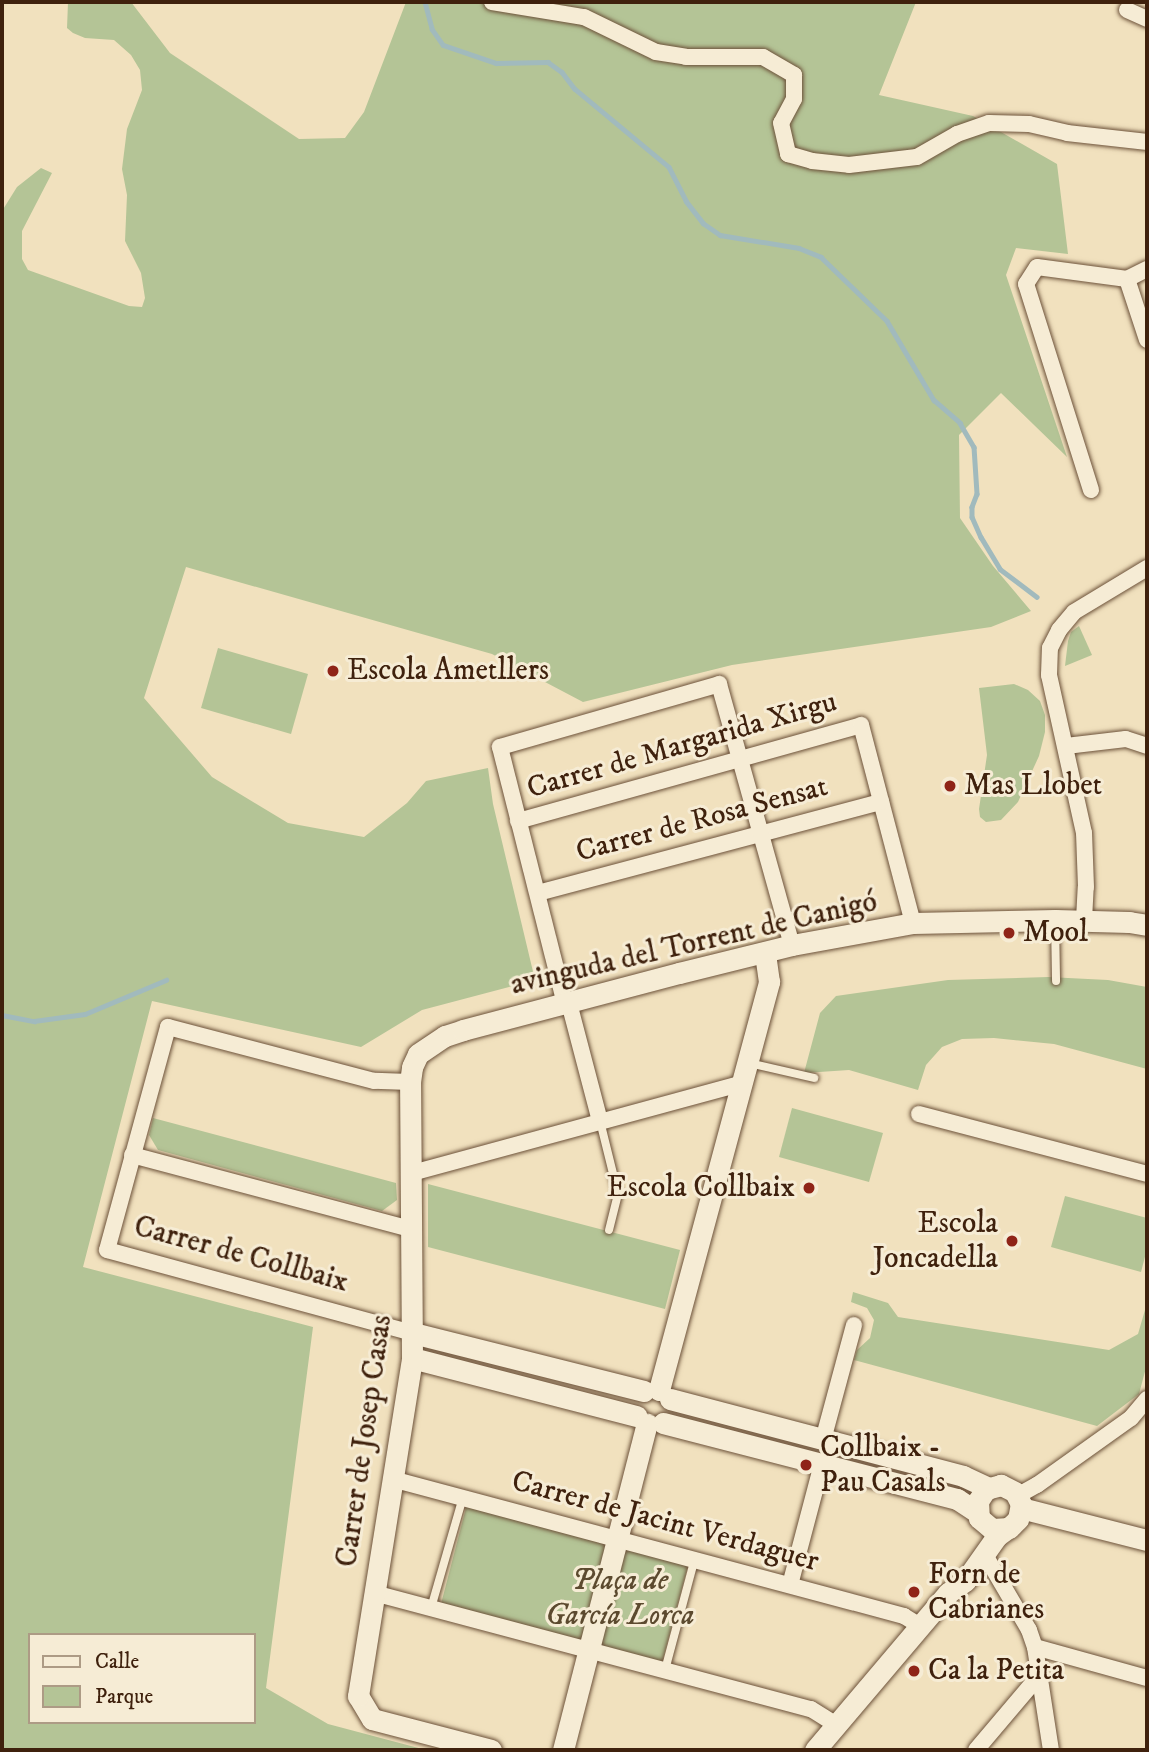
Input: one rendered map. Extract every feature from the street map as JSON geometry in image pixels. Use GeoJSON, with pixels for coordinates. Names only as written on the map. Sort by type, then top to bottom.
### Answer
{"type":"FeatureCollection","features":[{"type":"Feature","properties":{"kind":"street"},"geometry":{"type":"LineString","coordinates":[[492,2],[584,18],[656,52],[686,57],[763,57],[794,75],[794,99],[782,123],[788,154],[812,161],[849,165],[917,157],[957,134],[989,123],[1028,124],[1067,133],[1147,142]]}},
{"type":"Feature","properties":{"kind":"street"},"geometry":{"type":"LineString","coordinates":[[1127,10],[1147,19]]}},
{"type":"Feature","properties":{"kind":"street"},"geometry":{"type":"LineString","coordinates":[[1091,490],[1026,284],[1037,267],[1128,279],[1147,269]]}},
{"type":"Feature","properties":{"kind":"street"},"geometry":{"type":"LineString","coordinates":[[1128,279],[1147,340]]}},
{"type":"Feature","properties":{"kind":"street"},"geometry":{"type":"LineString","coordinates":[[1084,920],[1084,833],[1049,675],[1050,648],[1059,630],[1074,612],[1147,568]]}},
{"type":"Feature","properties":{"kind":"street"},"geometry":{"type":"LineString","coordinates":[[600,1121],[500,747],[719,684],[792,945]]}},
{"type":"Feature","properties":{"kind":"street","name":"Carrer de Margarida Xirgu"},"geometry":{"type":"LineString","coordinates":[[518,821],[861,725],[881,802]]}},
{"type":"Feature","properties":{"kind":"street"},"geometry":{"type":"LineString","coordinates":[[1066,746],[1126,739],[1147,746]]}},
{"type":"Feature","properties":{"kind":"street"},"geometry":{"type":"LineString","coordinates":[[881,802],[913,923]]}},
{"type":"Feature","properties":{"kind":"street","name":"Carrer de Rosa Sensat"},"geometry":{"type":"LineString","coordinates":[[538,893],[881,802]]}},
{"type":"Feature","properties":{"kind":"street","name":"avinguda del Torrent de Canigó"},"geometry":{"type":"LineString","coordinates":[[410,1082],[412,1067],[418,1054],[445,1036],[792,945],[913,923],[1084,920],[1147,925]]}},
{"type":"Feature","properties":{"kind":"street"},"geometry":{"type":"LineString","coordinates":[[649,1421],[671,1412],[658,1393],[769,982],[765,952]]}},
{"type":"Feature","properties":{"kind":"street"},"geometry":{"type":"LineString","coordinates":[[410,1082],[373,1081],[168,1027],[132,1155],[412,1230]]}},
{"type":"Feature","properties":{"kind":"street","name":"Carrer de Josep Casas"},"geometry":{"type":"LineString","coordinates":[[410,1082],[412,1358],[358,1696],[372,1718],[491,1750]]}},
{"type":"Feature","properties":{"kind":"street"},"geometry":{"type":"LineString","coordinates":[[412,1173],[740,1084]]}},
{"type":"Feature","properties":{"kind":"street"},"geometry":{"type":"LineString","coordinates":[[919,1114],[1147,1174]]}},
{"type":"Feature","properties":{"kind":"street","name":"Carrer de Collbaix"},"geometry":{"type":"LineString","coordinates":[[132,1155],[107,1250],[413,1333],[658,1393],[963,1476],[989,1488]]}},
{"type":"Feature","properties":{"kind":"street"},"geometry":{"type":"LineString","coordinates":[[823,1440],[854,1325]]}},
{"type":"Feature","properties":{"kind":"street"},"geometry":{"type":"LineString","coordinates":[[412,1358],[957,1499],[995,1530],[1009,1528]]}},
{"type":"Feature","properties":{"kind":"street"},"geometry":{"type":"LineString","coordinates":[[563,1750],[649,1421],[636,1402],[658,1393]]}},
{"type":"Feature","properties":{"kind":"street"},"geometry":{"type":"LineString","coordinates":[[948,1592],[965,1581],[997,1536],[1018,1519],[1019,1502],[1131,1418],[1147,1399]]}},
{"type":"Feature","properties":{"kind":"street"},"geometry":{"type":"LineString","coordinates":[[1131,1418],[1147,1422]]}},
{"type":"Feature","properties":{"kind":"street"},"geometry":{"type":"LineString","coordinates":[[790,1585],[822,1464]]}},
{"type":"Feature","properties":{"kind":"street","name":"Carrer de Jacint Verdaguer"},"geometry":{"type":"LineString","coordinates":[[392,1479],[618,1537],[904,1616],[920,1626]]}},
{"type":"Feature","properties":{"kind":"street"},"geometry":{"type":"LineString","coordinates":[[815,1750],[948,1592],[956,1574],[974,1550],[980,1518],[979,1498],[989,1488],[1005,1486],[1019,1502],[1147,1540]]}},
{"type":"Feature","properties":{"kind":"street"},"geometry":{"type":"LineString","coordinates":[[985,1555],[1029,1630],[1035,1647],[1051,1750]]}},
{"type":"Feature","properties":{"kind":"street"},"geometry":{"type":"LineString","coordinates":[[374,1593],[811,1709],[837,1725]]}},
{"type":"Feature","properties":{"kind":"street"},"geometry":{"type":"LineString","coordinates":[[1035,1647],[1147,1678]]}},
{"type":"Feature","properties":{"kind":"street"},"geometry":{"type":"LineString","coordinates":[[976,1750],[1038,1677]]}},
{"type":"Feature","properties":{"kind":"lane"},"geometry":{"type":"LineString","coordinates":[[1055,920],[1056,981]]}},
{"type":"Feature","properties":{"kind":"lane"},"geometry":{"type":"LineString","coordinates":[[747,1062],[814,1078]]}},
{"type":"Feature","properties":{"kind":"lane"},"geometry":{"type":"LineString","coordinates":[[600,1121],[618,1194],[609,1230]]}},
{"type":"Feature","properties":{"kind":"lane"},"geometry":{"type":"LineString","coordinates":[[431,1608],[463,1497]]}},
{"type":"Feature","properties":{"kind":"lane"},"geometry":{"type":"LineString","coordinates":[[665,1670],[695,1558]]}},
{"type":"Feature","properties":{"kind":"green space"},"geometry":{"type":"Polygon","coordinates":[[[68,2],[131,2],[170,53],[299,139],[345,138],[364,112],[406,2],[916,2],[879,95],[973,116],[1057,164],[1068,254],[1016,248],[1006,275],[1067,457],[1001,393],[959,435],[960,518],[993,566],[1031,611],[991,627],[732,665],[583,702],[492,654],[186,567],[144,698],[212,777],[288,823],[364,837],[407,803],[426,781],[488,768],[493,804],[535,980],[422,1010],[361,1047],[152,1001],[83,1267],[313,1327],[266,1688],[328,1724],[426,1750],[2,1750],[2,211],[17,187],[41,168],[52,173],[22,231],[22,259],[28,270],[129,306],[142,307],[145,298],[141,273],[125,241],[127,195],[122,169],[127,129],[142,90],[140,70],[131,55],[114,40],[85,38],[67,28],[68,2]]]}},
{"type":"Feature","properties":{"kind":"green space"},"geometry":{"type":"Polygon","coordinates":[[[1079,626],[1092,655],[1065,666],[1071,632],[1079,626]]]}},
{"type":"Feature","properties":{"kind":"green space"},"geometry":{"type":"Polygon","coordinates":[[[218,648],[308,674],[291,734],[201,708],[218,648]]]}},
{"type":"Feature","properties":{"kind":"green space"},"geometry":{"type":"Polygon","coordinates":[[[1014,684],[1028,690],[1040,701],[1045,715],[1045,732],[1039,756],[1018,802],[1001,820],[986,822],[980,817],[979,809],[987,755],[979,688],[1014,684]]]}},
{"type":"Feature","properties":{"kind":"green space"},"geometry":{"type":"Polygon","coordinates":[[[1048,977],[1108,980],[1147,987],[1147,1069],[1054,1044],[994,1038],[962,1039],[942,1047],[926,1065],[918,1090],[849,1070],[804,1073],[820,1013],[836,996],[948,980],[1048,977]]]}},
{"type":"Feature","properties":{"kind":"green space"},"geometry":{"type":"Polygon","coordinates":[[[792,1108],[883,1133],[869,1182],[779,1157],[792,1108]]]}},
{"type":"Feature","properties":{"kind":"green space"},"geometry":{"type":"Polygon","coordinates":[[[153,1118],[396,1183],[397,1200],[382,1211],[158,1150],[149,1135],[153,1118]]]}},
{"type":"Feature","properties":{"kind":"green space"},"geometry":{"type":"Polygon","coordinates":[[[428,1184],[680,1250],[665,1309],[428,1247],[428,1184]]]}},
{"type":"Feature","properties":{"kind":"green space"},"geometry":{"type":"Polygon","coordinates":[[[1065,1196],[1147,1218],[1147,1249],[1141,1272],[1051,1247],[1065,1196]]]}},
{"type":"Feature","properties":{"kind":"green space"},"geometry":{"type":"Polygon","coordinates":[[[853,1292],[888,1303],[898,1317],[1109,1350],[1138,1334],[1147,1303],[1147,1364],[1139,1394],[1097,1426],[854,1360],[857,1350],[870,1338],[874,1320],[867,1308],[851,1302],[853,1292]]]}},
{"type":"Feature","properties":{"kind":"green space","name":"Plaça de García Lorca"},"geometry":{"type":"Polygon","coordinates":[[[467,1504],[689,1562],[662,1663],[441,1604],[467,1504]]]}},
{"type":"Feature","properties":{"kind":"waterway"},"geometry":{"type":"LineString","coordinates":[[425,2],[432,29],[443,45],[496,63],[548,62],[562,72],[575,89],[669,167],[686,201],[703,223],[720,235],[799,248],[821,257],[887,321],[934,400],[960,423],[974,447],[977,494],[972,507],[972,517],[981,537],[1000,569],[1037,597]]}},
{"type":"Feature","properties":{"kind":"waterway"},"geometry":{"type":"LineString","coordinates":[[2,1015],[34,1021],[85,1014],[166,980]]}},
{"type":"Feature","properties":{"kind":"place","name":"Escola Ametllers"},"geometry":{"type":"Point","coordinates":[333,671]}},
{"type":"Feature","properties":{"kind":"place","name":"Mas Llobet"},"geometry":{"type":"Point","coordinates":[950,786]}},
{"type":"Feature","properties":{"kind":"place","name":"Mool"},"geometry":{"type":"Point","coordinates":[1009,933]}},
{"type":"Feature","properties":{"kind":"place","name":"Escola Collbaix"},"geometry":{"type":"Point","coordinates":[809,1188]}},
{"type":"Feature","properties":{"kind":"place","name":"Escola Joncadella"},"geometry":{"type":"Point","coordinates":[1012,1241]}},
{"type":"Feature","properties":{"kind":"place","name":"Collbaix - Pau Casals"},"geometry":{"type":"Point","coordinates":[806,1465]}},
{"type":"Feature","properties":{"kind":"place","name":"Forn de Cabrianes"},"geometry":{"type":"Point","coordinates":[914,1592]}},
{"type":"Feature","properties":{"kind":"place","name":"Ca la Petita"},"geometry":{"type":"Point","coordinates":[914,1671]}}]}
